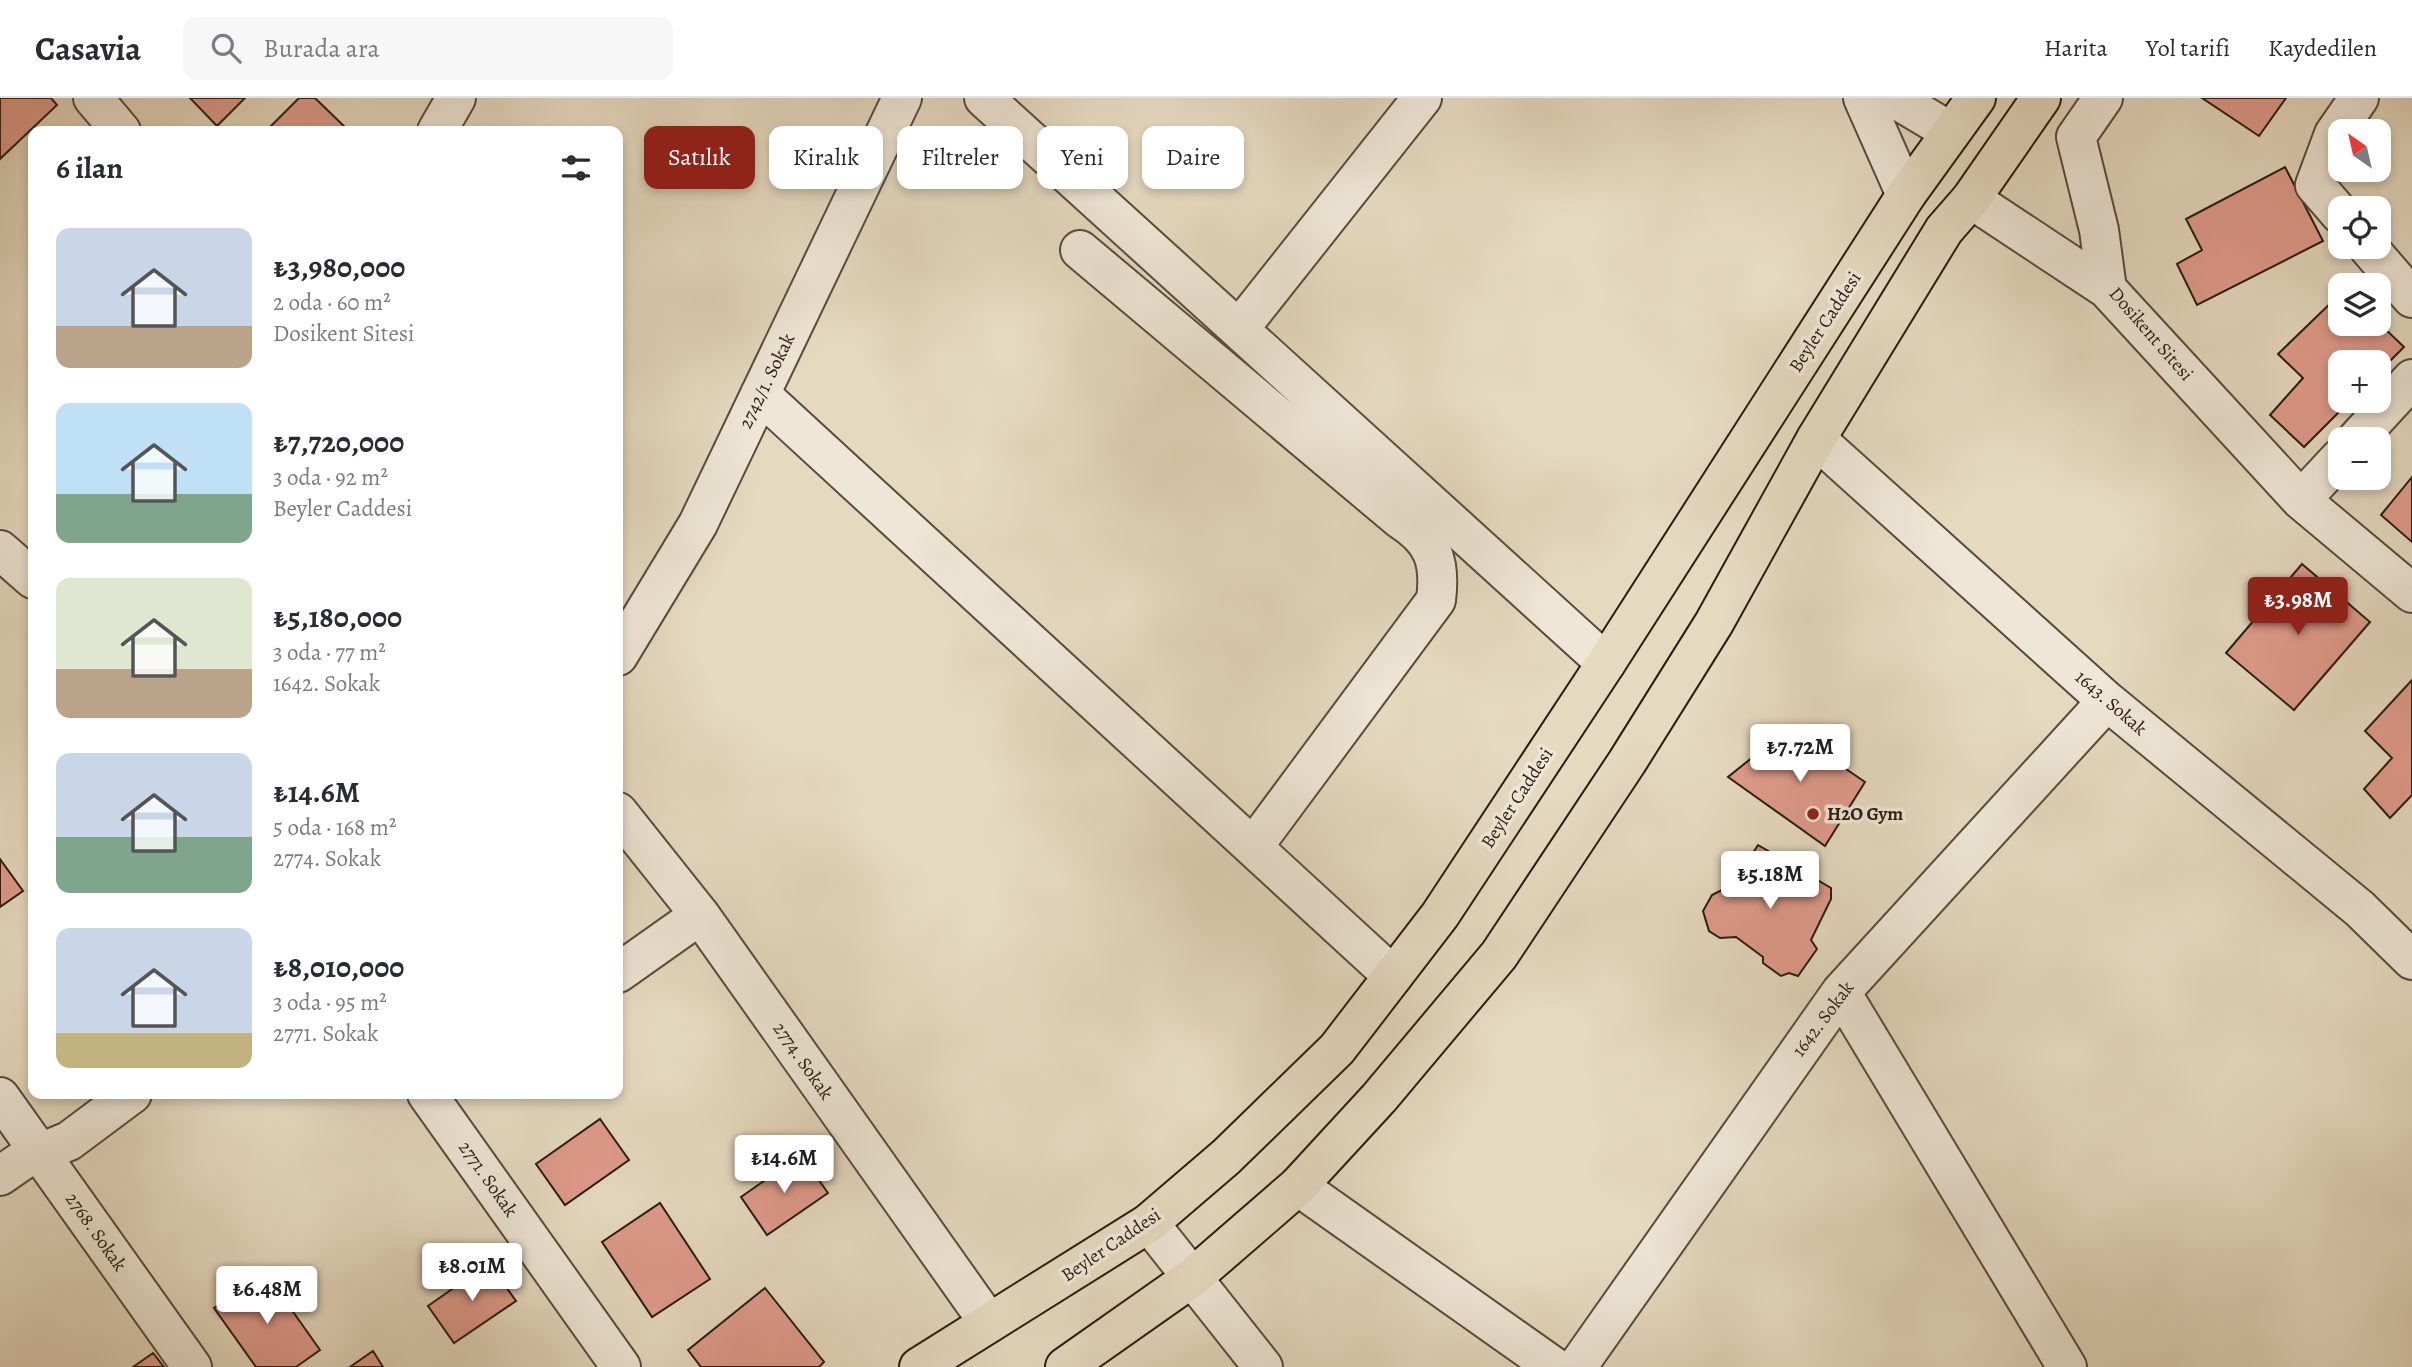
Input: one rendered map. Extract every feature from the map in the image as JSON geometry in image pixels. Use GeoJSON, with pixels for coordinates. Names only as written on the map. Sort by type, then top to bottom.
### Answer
{"type":"FeatureCollection","features":[{"type":"Feature","properties":{"kind":"main road","name":"Beyler Caddesi"},"geometry":{"type":"LineString","coordinates":[[919,1367],[1149,1223],[1226,1157],[1336,1049],[1440,915],[1606,663],[1906,195],[1976,98]]}},
{"type":"Feature","properties":{"kind":"main road"},"geometry":{"type":"LineString","coordinates":[[1065,1367],[1194,1277],[1298,1186],[1379,1098],[1499,955],[1628,762],[1714,623],[1816,439],[1944,230],[1970,199],[2041,98]]}},
{"type":"Feature","properties":{"kind":"main road"},"geometry":{"type":"LineString","coordinates":[[1951,132],[1992,168]]}},
{"type":"Feature","properties":{"kind":"main road"},"geometry":{"type":"LineString","coordinates":[[1906,195],[1944,230]]}},
{"type":"Feature","properties":{"kind":"main road"},"geometry":{"type":"LineString","coordinates":[[1769,410],[1816,439]]}},
{"type":"Feature","properties":{"kind":"street"},"geometry":{"type":"LineString","coordinates":[[93,98],[117,126]]}},
{"type":"Feature","properties":{"kind":"street"},"geometry":{"type":"LineString","coordinates":[[440,126],[456,98]]}},
{"type":"Feature","properties":{"kind":"street","name":"2742/1. Sokak"},"geometry":{"type":"LineString","coordinates":[[623,648],[698,524],[902,98]]}},
{"type":"Feature","properties":{"kind":"street"},"geometry":{"type":"LineString","coordinates":[[984,98],[1606,663]]}},
{"type":"Feature","properties":{"kind":"street"},"geometry":{"type":"LineString","coordinates":[[1239,329],[1422,98]]}},
{"type":"Feature","properties":{"kind":"street"},"geometry":{"type":"LineString","coordinates":[[1863,98],[1906,195]]}},
{"type":"Feature","properties":{"kind":"street"},"geometry":{"type":"LineString","coordinates":[[1894,98],[1951,132]]}},
{"type":"Feature","properties":{"kind":"street","name":"Dosikent Sitesi"},"geometry":{"type":"LineString","coordinates":[[2103,98],[2076,137],[2099,230],[2107,289],[2301,500],[2412,593]]}},
{"type":"Feature","properties":{"kind":"street"},"geometry":{"type":"LineString","coordinates":[[2328,200],[2315,185],[2334,134],[2359,98]]}},
{"type":"Feature","properties":{"kind":"street"},"geometry":{"type":"LineString","coordinates":[[1970,199],[2107,289]]}},
{"type":"Feature","properties":{"kind":"street"},"geometry":{"type":"LineString","coordinates":[[1080,250],[1400,519],[1416,529],[1428,542],[1436,559],[1439,579],[1436,600],[1253,847]]}},
{"type":"Feature","properties":{"kind":"street"},"geometry":{"type":"LineString","coordinates":[[2378,259],[2412,298]]}},
{"type":"Feature","properties":{"kind":"street"},"geometry":{"type":"LineString","coordinates":[[2368,427],[2412,379]]}},
{"type":"Feature","properties":{"kind":"street"},"geometry":{"type":"LineString","coordinates":[[760,394],[1393,976]]}},
{"type":"Feature","properties":{"kind":"street","name":"1643. Sokak"},"geometry":{"type":"LineString","coordinates":[[1816,439],[2107,701],[2360,909],[2412,960]]}},
{"type":"Feature","properties":{"kind":"street"},"geometry":{"type":"LineString","coordinates":[[2301,500],[2328,471]]}},
{"type":"Feature","properties":{"kind":"street"},"geometry":{"type":"LineString","coordinates":[[0,550],[28,575]]}},
{"type":"Feature","properties":{"kind":"street","name":"1642. Sokak"},"geometry":{"type":"LineString","coordinates":[[1577,1367],[1841,992],[2107,701]]}},
{"type":"Feature","properties":{"kind":"street","name":"2774. Sokak"},"geometry":{"type":"LineString","coordinates":[[623,817],[700,915],[989,1323]]}},
{"type":"Feature","properties":{"kind":"street"},"geometry":{"type":"LineString","coordinates":[[623,969],[700,915]]}},
{"type":"Feature","properties":{"kind":"street"},"geometry":{"type":"LineString","coordinates":[[1841,992],[2067,1367]]}},
{"type":"Feature","properties":{"kind":"street","name":"2768. Sokak"},"geometry":{"type":"LineString","coordinates":[[0,1097],[192,1367]]}},
{"type":"Feature","properties":{"kind":"street"},"geometry":{"type":"LineString","coordinates":[[0,1176],[23,1160],[69,1141],[125,1099]]}},
{"type":"Feature","properties":{"kind":"street","name":"2771. Sokak"},"geometry":{"type":"LineString","coordinates":[[436,1099],[621,1367]]}},
{"type":"Feature","properties":{"kind":"street"},"geometry":{"type":"LineString","coordinates":[[1298,1186],[1554,1367]]}},
{"type":"Feature","properties":{"kind":"street"},"geometry":{"type":"LineString","coordinates":[[1149,1223],[1263,1367]]}},
{"type":"Feature","properties":{"kind":"building"},"geometry":{"type":"Polygon","coordinates":[[[0,98],[51,98],[57,105],[35,126],[28,126],[28,132],[0,159],[0,98]]]}},
{"type":"Feature","properties":{"kind":"building"},"geometry":{"type":"Polygon","coordinates":[[[190,98],[245,98],[217,126],[190,98]]]}},
{"type":"Feature","properties":{"kind":"building"},"geometry":{"type":"Polygon","coordinates":[[[299,98],[315,98],[344,126],[271,126],[299,98]]]}},
{"type":"Feature","properties":{"kind":"building"},"geometry":{"type":"Polygon","coordinates":[[[2202,98],[2286,98],[2259,136],[2202,98]]]}},
{"type":"Feature","properties":{"kind":"building"},"geometry":{"type":"Polygon","coordinates":[[[2285,167],[2323,241],[2197,305],[2177,264],[2202,250],[2186,219],[2285,167]]]}},
{"type":"Feature","properties":{"kind":"building"},"geometry":{"type":"Polygon","coordinates":[[[2328,306],[2328,336],[2391,334],[2404,347],[2391,360],[2391,350],[2328,350],[2328,413],[2338,413],[2304,447],[2270,415],[2303,378],[2278,354],[2328,306]]]}},
{"type":"Feature","properties":{"kind":"building"},"geometry":{"type":"Polygon","coordinates":[[[2412,477],[2412,542],[2381,515],[2412,477]]]}},
{"type":"Feature","properties":{"kind":"building"},"geometry":{"type":"Polygon","coordinates":[[[2302,564],[2370,622],[2294,710],[2226,653],[2302,564]]]}},
{"type":"Feature","properties":{"kind":"building"},"geometry":{"type":"Polygon","coordinates":[[[2412,680],[2412,795],[2390,818],[2364,789],[2392,758],[2365,731],[2412,680]]]}},
{"type":"Feature","properties":{"kind":"building","name":"H2O Gym"},"geometry":{"type":"Polygon","coordinates":[[[1783,726],[1865,782],[1825,846],[1728,777],[1774,740],[1783,726]]]}},
{"type":"Feature","properties":{"kind":"building"},"geometry":{"type":"Polygon","coordinates":[[[1758,845],[1831,888],[1831,899],[1811,940],[1817,949],[1798,976],[1789,973],[1781,976],[1763,963],[1763,957],[1736,937],[1720,938],[1709,931],[1703,911],[1712,895],[1722,890],[1743,857],[1751,856],[1758,845]]]}},
{"type":"Feature","properties":{"kind":"building"},"geometry":{"type":"Polygon","coordinates":[[[0,859],[23,891],[0,907],[0,859]]]}},
{"type":"Feature","properties":{"kind":"building"},"geometry":{"type":"Polygon","coordinates":[[[600,1119],[629,1160],[565,1205],[536,1164],[600,1119]]]}},
{"type":"Feature","properties":{"kind":"building"},"geometry":{"type":"Polygon","coordinates":[[[801,1155],[828,1193],[767,1235],[741,1197],[801,1155]]]}},
{"type":"Feature","properties":{"kind":"building"},"geometry":{"type":"Polygon","coordinates":[[[660,1203],[710,1279],[652,1317],[602,1242],[660,1203]]]}},
{"type":"Feature","properties":{"kind":"building"},"geometry":{"type":"Polygon","coordinates":[[[489,1263],[516,1301],[454,1343],[428,1306],[489,1263]]]}},
{"type":"Feature","properties":{"kind":"building"},"geometry":{"type":"Polygon","coordinates":[[[265,1272],[320,1350],[296,1367],[256,1367],[214,1308],[265,1272]]]}},
{"type":"Feature","properties":{"kind":"building"},"geometry":{"type":"Polygon","coordinates":[[[765,1288],[824,1362],[819,1367],[701,1367],[688,1350],[765,1288]]]}},
{"type":"Feature","properties":{"kind":"building"},"geometry":{"type":"Polygon","coordinates":[[[373,1351],[383,1367],[350,1367],[373,1351]]]}},
{"type":"Feature","properties":{"kind":"building"},"geometry":{"type":"Polygon","coordinates":[[[153,1353],[164,1367],[133,1367],[153,1353]]]}},
{"type":"Feature","properties":{"kind":"place","name":"H2O Gym"},"geometry":{"type":"Point","coordinates":[1813,814]}}]}
